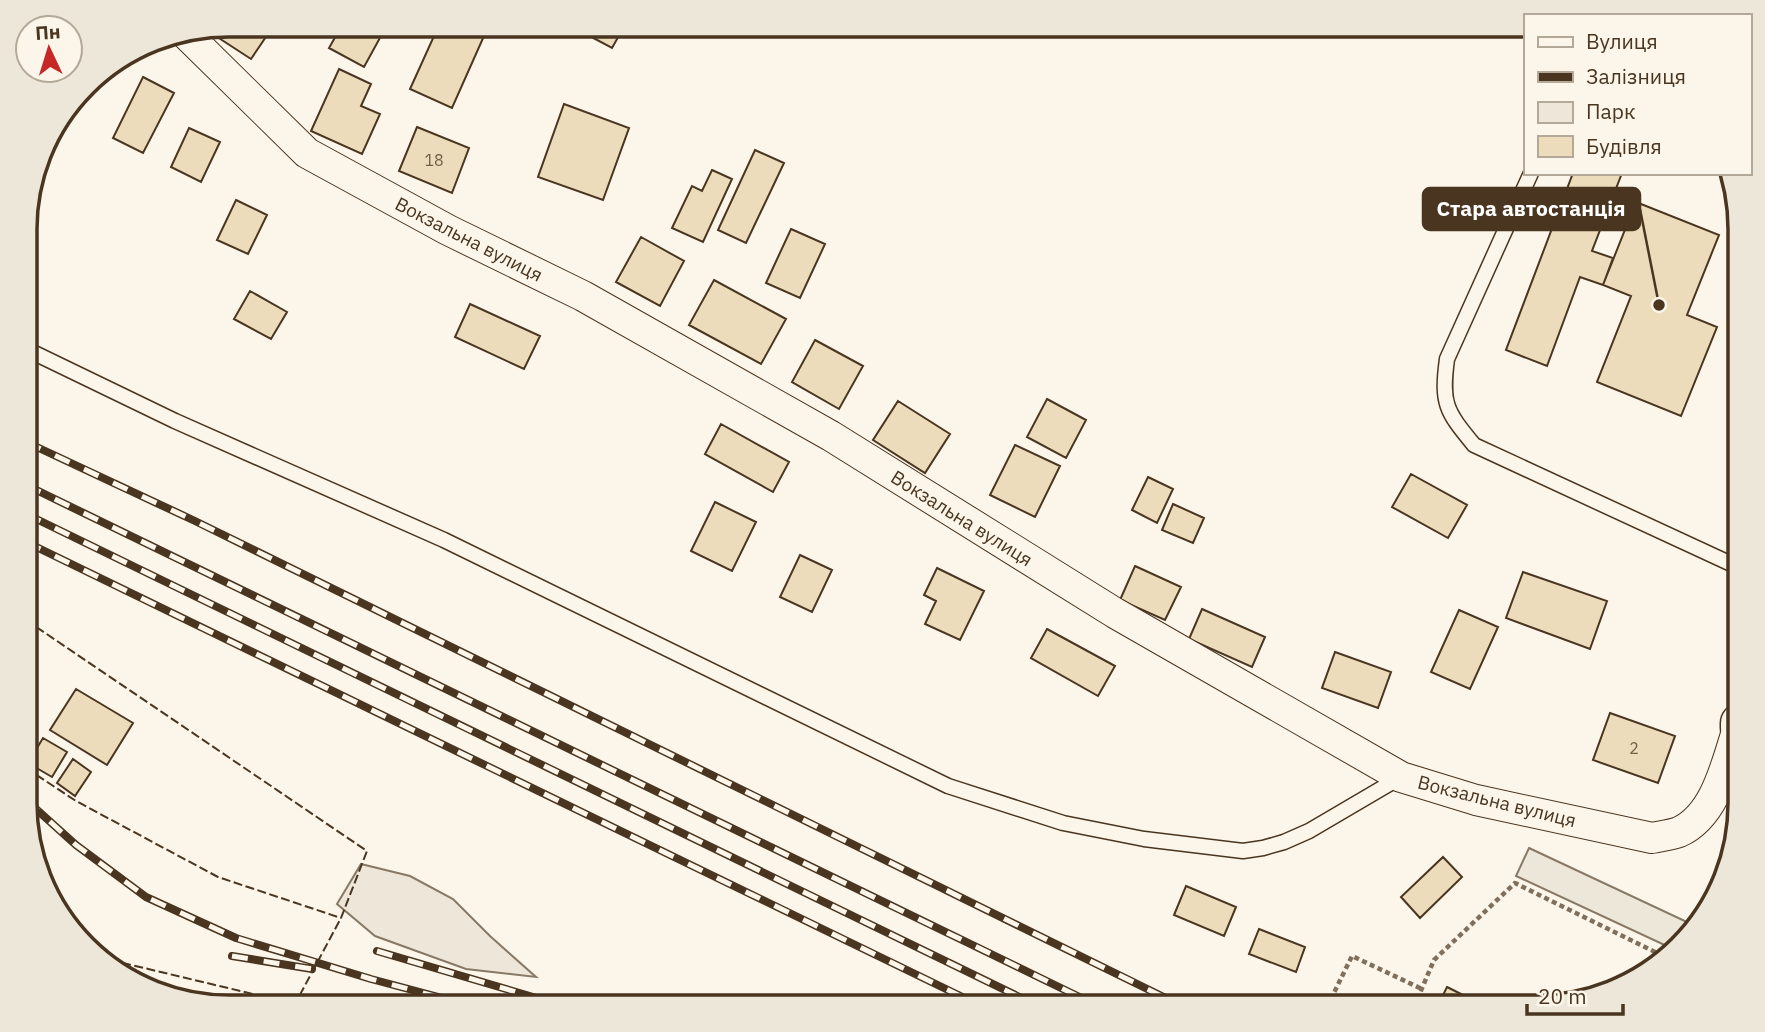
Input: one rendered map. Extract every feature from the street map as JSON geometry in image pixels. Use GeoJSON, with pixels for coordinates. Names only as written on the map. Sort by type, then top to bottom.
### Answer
{"type":"FeatureCollection","features":[{"type":"Feature","properties":{"kind":"street","name":"Вокзальна вулиця"},"geometry":{"type":"LineString","coordinates":[[192,40],[307,153],[448,230],[583,296],[831,436],[1115,613],[1401,777],[1476,800],[1652,838],[1680,831],[1700,816],[1714,795],[1728,757]]}},
{"type":"Feature","properties":{"kind":"lane"},"geometry":{"type":"LineString","coordinates":[[1530,175],[1447,359],[1444,387],[1450,416],[1474,445],[1728,562]]}},
{"type":"Feature","properties":{"kind":"lane"},"geometry":{"type":"LineString","coordinates":[[37,354],[175,421],[444,540],[947,786],[1050,819],[1144,839],[1243,850],[1263,848],[1297,837],[1401,777]]}},
{"type":"Feature","properties":{"kind":"path"},"geometry":{"type":"LineString","coordinates":[[1419,995],[1434,960],[1515,884],[1657,953]]}},
{"type":"Feature","properties":{"kind":"path"},"geometry":{"type":"LineString","coordinates":[[1333,995],[1352,957],[1422,989]]}},
{"type":"Feature","properties":{"kind":"green space"},"geometry":{"type":"Polygon","coordinates":[[[361,864],[410,876],[453,899],[536,977],[466,969],[375,936],[337,904],[361,864]]]}},
{"type":"Feature","properties":{"kind":"shaded area"},"geometry":{"type":"Polygon","coordinates":[[[1529,848],[1687,922],[1665,945],[1516,876],[1529,848]]]}},
{"type":"Feature","properties":{"kind":"building"},"geometry":{"type":"Polygon","coordinates":[[[218,37],[266,37],[251,59],[218,37]]]}},
{"type":"Feature","properties":{"kind":"building"},"geometry":{"type":"Polygon","coordinates":[[[335,37],[380,37],[364,67],[329,48],[335,37]]]}},
{"type":"Feature","properties":{"kind":"building"},"geometry":{"type":"Polygon","coordinates":[[[434,37],[484,37],[452,108],[410,89],[434,37]]]}},
{"type":"Feature","properties":{"kind":"building"},"geometry":{"type":"Polygon","coordinates":[[[591,37],[618,37],[612,48],[591,37]]]}},
{"type":"Feature","properties":{"kind":"building"},"geometry":{"type":"Polygon","coordinates":[[[339,69],[371,84],[361,106],[380,114],[362,154],[311,131],[339,69]]]}},
{"type":"Feature","properties":{"kind":"building"},"geometry":{"type":"Polygon","coordinates":[[[143,77],[174,93],[143,153],[113,138],[143,77]]]}},
{"type":"Feature","properties":{"kind":"building"},"geometry":{"type":"Polygon","coordinates":[[[564,104],[629,128],[603,200],[538,177],[564,104]]]}},
{"type":"Feature","properties":{"kind":"building"},"geometry":{"type":"Polygon","coordinates":[[[417,127],[469,148],[452,193],[399,171],[417,127]]]}},
{"type":"Feature","properties":{"kind":"building"},"geometry":{"type":"Polygon","coordinates":[[[189,128],[220,142],[201,182],[171,167],[189,128]]]}},
{"type":"Feature","properties":{"kind":"building"},"geometry":{"type":"Polygon","coordinates":[[[755,150],[784,163],[746,243],[718,230],[755,150]]]}},
{"type":"Feature","properties":{"kind":"building"},"geometry":{"type":"Polygon","coordinates":[[[712,170],[732,179],[703,242],[672,228],[692,186],[702,191],[712,170]]]}},
{"type":"Feature","properties":{"kind":"building"},"geometry":{"type":"Polygon","coordinates":[[[1572,175],[1621,175],[1592,251],[1613,258],[1603,285],[1580,277],[1547,366],[1506,350],[1572,175]]]}},
{"type":"Feature","properties":{"kind":"building"},"geometry":{"type":"Polygon","coordinates":[[[236,200],[267,215],[248,254],[217,240],[236,200]]]}},
{"type":"Feature","properties":{"kind":"building"},"geometry":{"type":"Polygon","coordinates":[[[1636,202],[1719,235],[1687,315],[1717,327],[1681,416],[1597,382],[1631,296],[1603,285],[1636,202]]]}},
{"type":"Feature","properties":{"kind":"building"},"geometry":{"type":"Polygon","coordinates":[[[791,229],[825,244],[800,298],[766,283],[791,229]]]}},
{"type":"Feature","properties":{"kind":"building"},"geometry":{"type":"Polygon","coordinates":[[[641,237],[684,261],[660,306],[616,282],[641,237]]]}},
{"type":"Feature","properties":{"kind":"building"},"geometry":{"type":"Polygon","coordinates":[[[714,280],[786,319],[761,364],[689,325],[714,280]]]}},
{"type":"Feature","properties":{"kind":"building"},"geometry":{"type":"Polygon","coordinates":[[[250,291],[287,312],[271,339],[234,319],[250,291]]]}},
{"type":"Feature","properties":{"kind":"building"},"geometry":{"type":"Polygon","coordinates":[[[470,304],[540,336],[524,369],[455,337],[470,304]]]}},
{"type":"Feature","properties":{"kind":"building"},"geometry":{"type":"Polygon","coordinates":[[[815,340],[863,366],[839,409],[792,382],[815,340]]]}},
{"type":"Feature","properties":{"kind":"building"},"geometry":{"type":"Polygon","coordinates":[[[1047,399],[1086,420],[1066,458],[1027,437],[1047,399]]]}},
{"type":"Feature","properties":{"kind":"building"},"geometry":{"type":"Polygon","coordinates":[[[898,401],[950,434],[925,473],[873,440],[898,401]]]}},
{"type":"Feature","properties":{"kind":"building"},"geometry":{"type":"Polygon","coordinates":[[[721,424],[789,462],[773,492],[705,454],[721,424]]]}},
{"type":"Feature","properties":{"kind":"building"},"geometry":{"type":"Polygon","coordinates":[[[1015,445],[1060,466],[1035,517],[990,495],[1015,445]]]}},
{"type":"Feature","properties":{"kind":"building"},"geometry":{"type":"Polygon","coordinates":[[[1411,474],[1467,505],[1448,538],[1392,507],[1411,474]]]}},
{"type":"Feature","properties":{"kind":"building"},"geometry":{"type":"Polygon","coordinates":[[[1148,477],[1173,489],[1157,523],[1132,510],[1148,477]]]}},
{"type":"Feature","properties":{"kind":"building"},"geometry":{"type":"Polygon","coordinates":[[[715,502],[756,522],[732,571],[691,551],[715,502]]]}},
{"type":"Feature","properties":{"kind":"building"},"geometry":{"type":"Polygon","coordinates":[[[1173,504],[1204,518],[1193,543],[1162,530],[1173,504]]]}},
{"type":"Feature","properties":{"kind":"building"},"geometry":{"type":"Polygon","coordinates":[[[800,555],[832,570],[812,612],[780,597],[800,555]]]}},
{"type":"Feature","properties":{"kind":"building"},"geometry":{"type":"Polygon","coordinates":[[[1135,566],[1181,587],[1165,620],[1120,600],[1135,566]]]}},
{"type":"Feature","properties":{"kind":"building"},"geometry":{"type":"Polygon","coordinates":[[[937,568],[984,591],[960,640],[925,624],[936,601],[924,595],[937,568]]]}},
{"type":"Feature","properties":{"kind":"building"},"geometry":{"type":"Polygon","coordinates":[[[1523,572],[1607,601],[1590,649],[1506,618],[1523,572]]]}},
{"type":"Feature","properties":{"kind":"building"},"geometry":{"type":"Polygon","coordinates":[[[1202,609],[1265,637],[1252,667],[1189,639],[1202,609]]]}},
{"type":"Feature","properties":{"kind":"building"},"geometry":{"type":"Polygon","coordinates":[[[1459,610],[1498,627],[1470,689],[1431,672],[1459,610]]]}},
{"type":"Feature","properties":{"kind":"building"},"geometry":{"type":"Polygon","coordinates":[[[1047,629],[1115,666],[1098,696],[1031,658],[1047,629]]]}},
{"type":"Feature","properties":{"kind":"building"},"geometry":{"type":"Polygon","coordinates":[[[1335,652],[1391,672],[1378,708],[1322,688],[1335,652]]]}},
{"type":"Feature","properties":{"kind":"building"},"geometry":{"type":"Polygon","coordinates":[[[76,689],[133,723],[107,765],[50,730],[76,689]]]}},
{"type":"Feature","properties":{"kind":"building"},"geometry":{"type":"Polygon","coordinates":[[[1610,713],[1675,736],[1658,783],[1593,760],[1610,713]]]}},
{"type":"Feature","properties":{"kind":"building"},"geometry":{"type":"Polygon","coordinates":[[[43,738],[67,752],[52,777],[37,768],[37,748],[43,738]]]}},
{"type":"Feature","properties":{"kind":"building"},"geometry":{"type":"Polygon","coordinates":[[[73,759],[91,772],[75,796],[57,783],[73,759]]]}},
{"type":"Feature","properties":{"kind":"building"},"geometry":{"type":"Polygon","coordinates":[[[1443,857],[1462,877],[1420,918],[1401,897],[1443,857]]]}},
{"type":"Feature","properties":{"kind":"building"},"geometry":{"type":"Polygon","coordinates":[[[1186,886],[1236,907],[1224,936],[1174,915],[1186,886]]]}},
{"type":"Feature","properties":{"kind":"building"},"geometry":{"type":"Polygon","coordinates":[[[1259,929],[1305,947],[1296,972],[1249,954],[1259,929]]]}},
{"type":"Feature","properties":{"kind":"building"},"geometry":{"type":"Polygon","coordinates":[[[1447,987],[1463,995],[1443,995],[1447,987]]]}},
{"type":"Feature","properties":{"kind":"railway"},"geometry":{"type":"LineString","coordinates":[[37,447],[195,521],[1160,995]]}},
{"type":"Feature","properties":{"kind":"railway"},"geometry":{"type":"LineString","coordinates":[[37,490],[1075,995]]}},
{"type":"Feature","properties":{"kind":"railway"},"geometry":{"type":"LineString","coordinates":[[37,519],[1015,995]]}},
{"type":"Feature","properties":{"kind":"railway"},"geometry":{"type":"LineString","coordinates":[[37,547],[958,995]]}},
{"type":"Feature","properties":{"kind":"railway"},"geometry":{"type":"LineString","coordinates":[[37,810],[76,845],[146,897],[236,938],[431,995]]}},
{"type":"Feature","properties":{"kind":"railway"},"geometry":{"type":"LineString","coordinates":[[377,951],[526,995]]}},
{"type":"Feature","properties":{"kind":"railway"},"geometry":{"type":"LineString","coordinates":[[232,956],[312,969]]}},
{"type":"Feature","properties":{"kind":"fence"},"geometry":{"type":"LineString","coordinates":[[37,627],[367,851],[341,918],[300,995]]}},
{"type":"Feature","properties":{"kind":"fence"},"geometry":{"type":"LineString","coordinates":[[37,775],[76,801],[218,877],[341,918]]}},
{"type":"Feature","properties":{"kind":"fence"},"geometry":{"type":"LineString","coordinates":[[122,963],[257,995]]}},
{"type":"Feature","properties":{"kind":"place","name":"Стара автостанція"},"geometry":{"type":"Point","coordinates":[1659,305]}}]}
